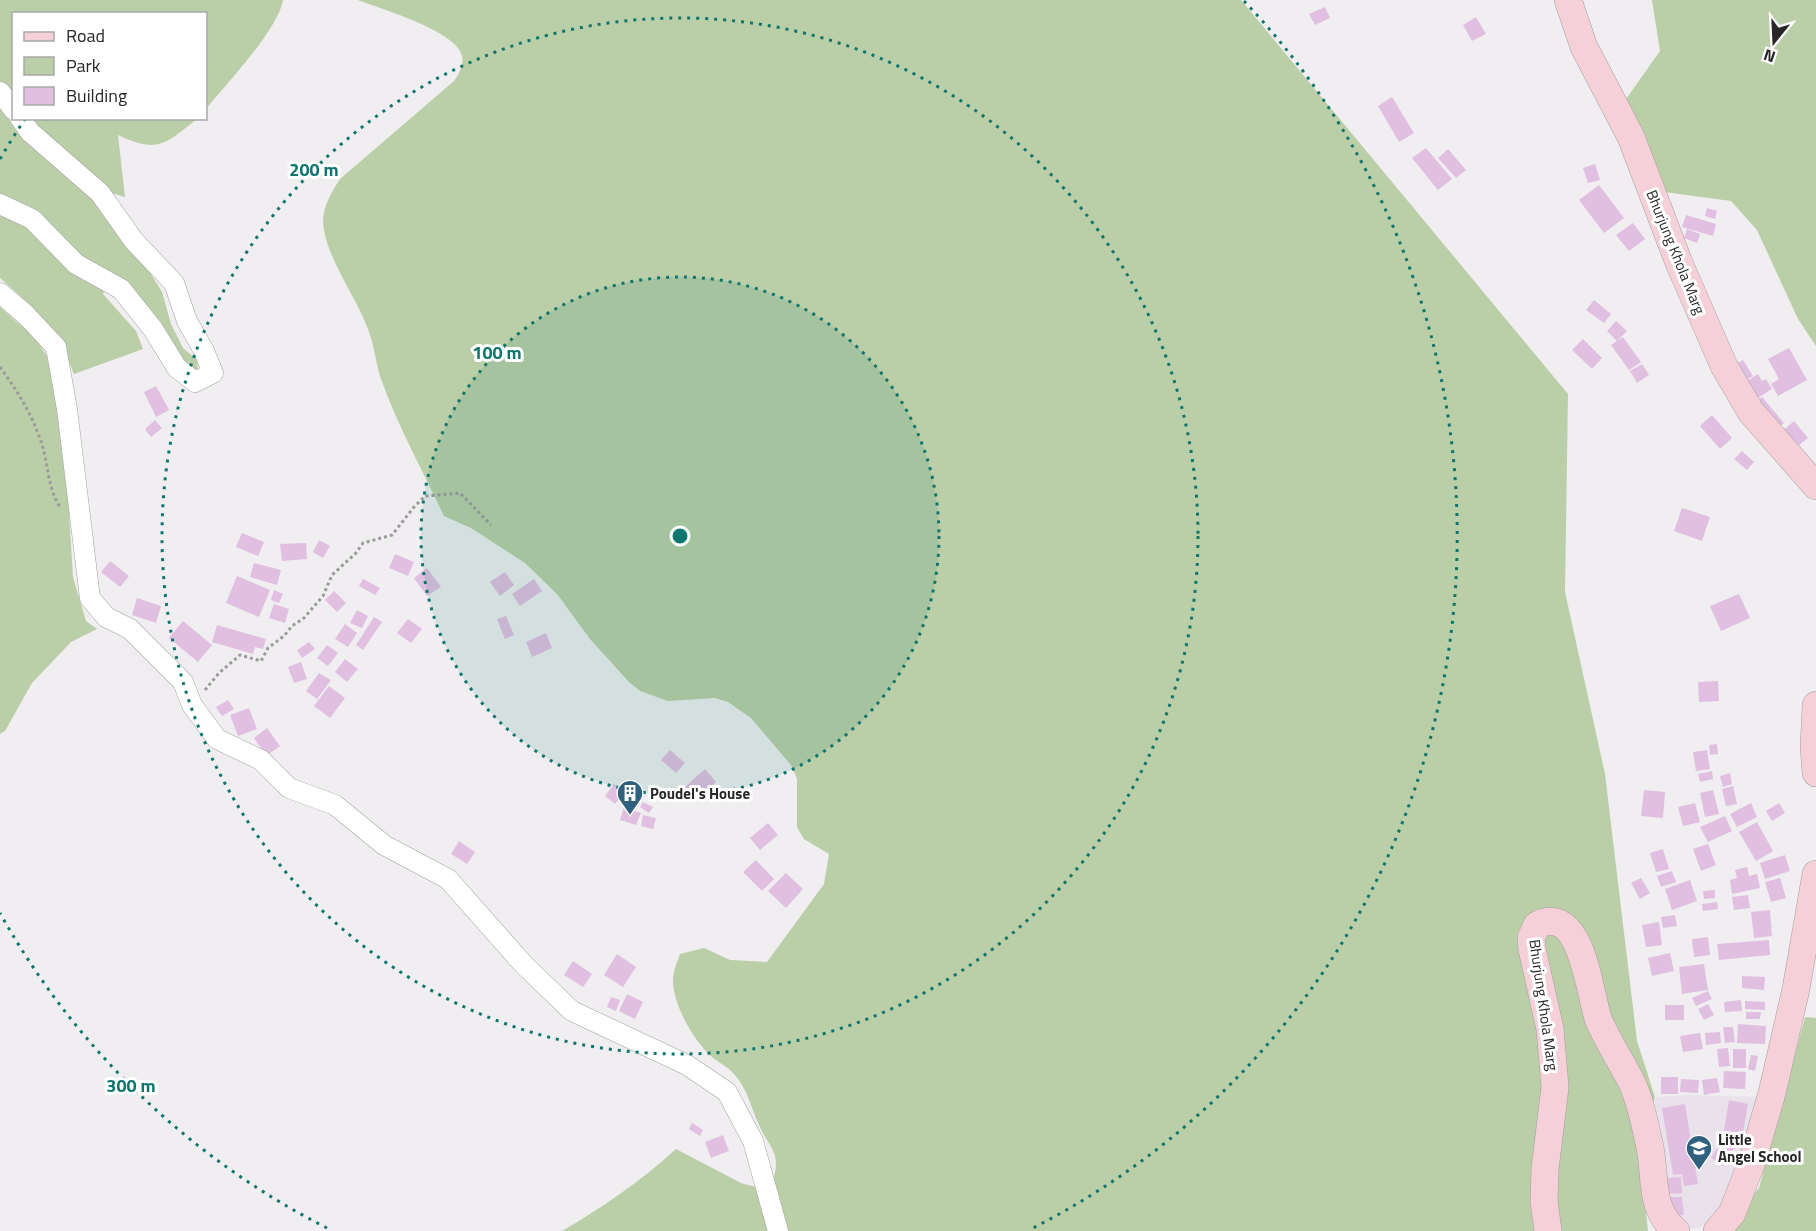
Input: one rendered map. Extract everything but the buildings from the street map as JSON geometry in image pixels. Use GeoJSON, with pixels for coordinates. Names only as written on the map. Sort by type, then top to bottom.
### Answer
{"type":"FeatureCollection","features":[{"type":"Feature","properties":{"kind":"main road","name":"Bhurjung Khola Marg"},"geometry":{"type":"LineString","coordinates":[[1568,0],[1584,47],[1631,137],[1679,263],[1724,366],[1751,412],[1816,486]]}},
{"type":"Feature","properties":{"kind":"main road"},"geometry":{"type":"LineString","coordinates":[[1816,705],[1814,747],[1816,773]]}},
{"type":"Feature","properties":{"kind":"main road"},"geometry":{"type":"LineString","coordinates":[[1717,1231],[1732,1213],[1752,1162],[1772,1093],[1796,989],[1816,874]]}},
{"type":"Feature","properties":{"kind":"main road","name":"Bhurjung Khola Marg"},"geometry":{"type":"LineString","coordinates":[[1548,1231],[1544,1201],[1545,1169],[1555,1087],[1550,1029],[1539,983],[1532,938],[1537,925],[1553,920],[1563,924],[1570,931],[1587,970],[1598,1018],[1612,1049],[1632,1083],[1650,1150],[1658,1209],[1676,1231]]}},
{"type":"Feature","properties":{"kind":"street"},"geometry":{"type":"LineString","coordinates":[[0,92],[12,107]]}},
{"type":"Feature","properties":{"kind":"street"},"geometry":{"type":"LineString","coordinates":[[0,204],[32,219],[75,264],[121,289],[153,329],[177,368],[195,382],[213,374],[204,351],[187,321],[174,283],[134,241],[100,193],[30,132],[21,120]]}},
{"type":"Feature","properties":{"kind":"street"},"geometry":{"type":"LineString","coordinates":[[0,293],[26,315],[56,347],[67,410],[90,598],[106,617],[130,628],[183,682],[192,705],[217,739],[261,760],[289,788],[335,805],[384,845],[448,879],[525,966],[572,1011],[687,1065],[727,1092],[753,1141],[778,1231]]}},
{"type":"Feature","properties":{"kind":"path"},"geometry":{"type":"LineString","coordinates":[[0,367],[20,396],[40,438],[52,495],[65,515]]}},
{"type":"Feature","properties":{"kind":"path"},"geometry":{"type":"LineString","coordinates":[[192,705],[219,673],[240,655],[261,661],[268,648],[304,618],[323,596],[332,574],[356,553],[363,543],[392,535],[425,496],[460,493],[491,525]]}},
{"type":"Feature","properties":{"kind":"shaded area","name":"Little Angel School"},"geometry":{"type":"Polygon","coordinates":[[[1689,1095],[1761,1097],[1723,1208],[1701,1227],[1691,1229],[1674,1222],[1659,1189],[1655,1097],[1689,1095]]]}},
{"type":"Feature","properties":{"kind":"green space"},"geometry":{"type":"Polygon","coordinates":[[[0,0],[283,0],[272,26],[262,41],[207,108],[207,12],[12,12],[12,120],[196,120],[177,135],[160,144],[143,144],[118,135],[125,197],[111,193],[146,266],[162,292],[171,324],[183,348],[197,360],[198,370],[195,373],[106,287],[103,294],[136,331],[143,349],[74,374],[61,343],[29,304],[0,278],[0,0]]]}},
{"type":"Feature","properties":{"kind":"green space"},"geometry":{"type":"Polygon","coordinates":[[[358,0],[1241,0],[1568,394],[1565,592],[1605,774],[1637,1041],[1655,1097],[1639,1149],[1648,1231],[562,1231],[621,1193],[676,1149],[741,1183],[770,1191],[776,1169],[774,1152],[739,1080],[705,1050],[686,1022],[674,990],[674,974],[680,954],[704,948],[730,960],[767,962],[824,884],[829,854],[804,839],[797,827],[797,779],[791,765],[751,718],[728,702],[715,698],[668,701],[640,691],[590,639],[557,594],[525,563],[471,528],[444,516],[388,397],[379,374],[365,321],[330,250],[325,235],[323,216],[331,194],[340,179],[454,81],[462,66],[462,56],[457,47],[447,38],[433,30],[358,0]]]}},
{"type":"Feature","properties":{"kind":"green space"},"geometry":{"type":"Polygon","coordinates":[[[1652,0],[1816,0],[1816,346],[1798,319],[1757,230],[1731,201],[1664,192],[1626,99],[1660,51],[1652,0]]]}},
{"type":"Feature","properties":{"kind":"green space"},"geometry":{"type":"Polygon","coordinates":[[[0,307],[35,338],[47,356],[57,398],[67,480],[73,577],[86,621],[97,629],[71,642],[32,683],[5,731],[0,734],[0,307]]]}},
{"type":"Feature","properties":{"kind":"green space"},"geometry":{"type":"Polygon","coordinates":[[[1805,1017],[1816,1018],[1816,1231],[1724,1231],[1759,1188],[1805,1017]]]}},
{"type":"Feature","properties":{"kind":"place","name":"Poudel's House"},"geometry":{"type":"Point","coordinates":[630,816]}},
{"type":"Feature","properties":{"kind":"place","name":"Little Angel School"},"geometry":{"type":"Point","coordinates":[1699,1171]}}]}
